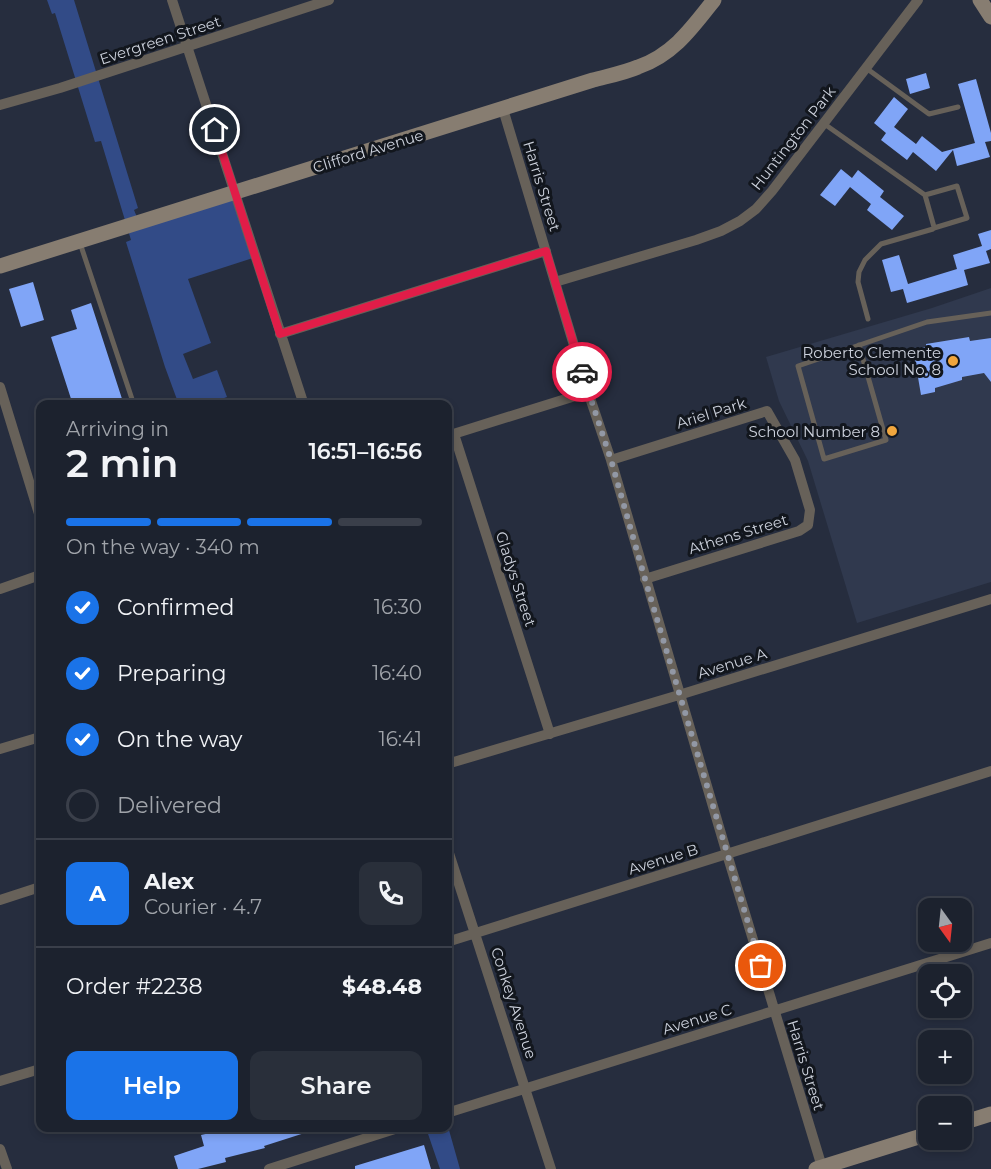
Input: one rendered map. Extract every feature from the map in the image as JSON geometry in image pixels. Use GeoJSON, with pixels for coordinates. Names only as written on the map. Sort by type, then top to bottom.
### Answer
{"type":"FeatureCollection","features":[{"type":"Feature","properties":{"kind":"main road"},"geometry":{"type":"LineString","coordinates":[[980,0],[991,17]]}},
{"type":"Feature","properties":{"kind":"main road","name":"Clifford Avenue"},"geometry":{"type":"LineString","coordinates":[[0,266],[637,68],[650,63],[673,48],[687,34],[712,1]]}},
{"type":"Feature","properties":{"kind":"main road"},"geometry":{"type":"LineString","coordinates":[[972,1120],[991,1114]]}},
{"type":"Feature","properties":{"kind":"main road"},"geometry":{"type":"LineString","coordinates":[[819,1168],[918,1137]]}},
{"type":"Feature","properties":{"kind":"street"},"geometry":{"type":"LineString","coordinates":[[172,0],[302,400]]}},
{"type":"Feature","properties":{"kind":"street","name":"Evergreen Street"},"geometry":{"type":"LineString","coordinates":[[0,105],[69,85],[329,0]]}},
{"type":"Feature","properties":{"kind":"street","name":"Huntington Park"},"geometry":{"type":"LineString","coordinates":[[555,282],[696,240],[740,221],[772,191],[918,0]]}},
{"type":"Feature","properties":{"kind":"street","name":"Harris Street"},"geometry":{"type":"LineString","coordinates":[[503,109],[588,392],[611,460],[819,1168]]}},
{"type":"Feature","properties":{"kind":"street"},"geometry":{"type":"LineString","coordinates":[[280,334],[546,251]]}},
{"type":"Feature","properties":{"kind":"street"},"geometry":{"type":"LineString","coordinates":[[0,387],[36,504]]}},
{"type":"Feature","properties":{"kind":"street"},"geometry":{"type":"LineString","coordinates":[[452,435],[588,392]]}},
{"type":"Feature","properties":{"kind":"street","name":"Ariel Park"},"geometry":{"type":"LineString","coordinates":[[611,460],[767,411],[795,460]]}},
{"type":"Feature","properties":{"kind":"street","name":"Gladys Street"},"geometry":{"type":"LineString","coordinates":[[452,438],[550,734]]}},
{"type":"Feature","properties":{"kind":"street","name":"Athens Street"},"geometry":{"type":"LineString","coordinates":[[645,579],[806,528],[810,510],[795,460]]}},
{"type":"Feature","properties":{"kind":"street"},"geometry":{"type":"LineString","coordinates":[[0,589],[36,576]]}},
{"type":"Feature","properties":{"kind":"street","name":"Avenue A"},"geometry":{"type":"LineString","coordinates":[[452,763],[991,599]]}},
{"type":"Feature","properties":{"kind":"street"},"geometry":{"type":"LineString","coordinates":[[0,749],[36,738]]}},
{"type":"Feature","properties":{"kind":"street","name":"Avenue B"},"geometry":{"type":"LineString","coordinates":[[452,940],[991,771]]}},
{"type":"Feature","properties":{"kind":"street","name":"Conkey Avenue"},"geometry":{"type":"LineString","coordinates":[[452,862],[551,1169]]}},
{"type":"Feature","properties":{"kind":"street"},"geometry":{"type":"LineString","coordinates":[[0,900],[36,888]]}},
{"type":"Feature","properties":{"kind":"street","name":"Avenue C"},"geometry":{"type":"LineString","coordinates":[[452,1111],[991,943]]}},
{"type":"Feature","properties":{"kind":"street"},"geometry":{"type":"LineString","coordinates":[[0,1081],[36,1070]]}},
{"type":"Feature","properties":{"kind":"street"},"geometry":{"type":"LineString","coordinates":[[269,1169],[385,1132]]}},
{"type":"Feature","properties":{"kind":"street"},"geometry":{"type":"LineString","coordinates":[[0,1150],[7,1169]]}},
{"type":"Feature","properties":{"kind":"lane"},"geometry":{"type":"LineString","coordinates":[[866,68],[929,114],[958,107]]}},
{"type":"Feature","properties":{"kind":"lane"},"geometry":{"type":"LineString","coordinates":[[823,123],[925,195],[934,228]]}},
{"type":"Feature","properties":{"kind":"lane"},"geometry":{"type":"LineString","coordinates":[[868,319],[858,282],[859,272],[868,257],[881,244],[967,218],[957,186],[925,195]]}},
{"type":"Feature","properties":{"kind":"lane"},"geometry":{"type":"LineString","coordinates":[[79,241],[132,400]]}},
{"type":"Feature","properties":{"kind":"lane"},"geometry":{"type":"LineString","coordinates":[[859,345],[886,440],[824,459],[798,366],[859,345],[927,322],[991,313]]}},
{"type":"Feature","properties":{"kind":"shaded area"},"geometry":{"type":"Polygon","coordinates":[[[47,0],[74,0],[138,208],[134,210],[139,222],[235,192],[256,257],[188,279],[211,343],[183,354],[193,379],[217,370],[227,397],[218,400],[177,400],[126,242],[131,240],[101,141],[95,142],[55,13],[52,14],[47,0]]]}},
{"type":"Feature","properties":{"kind":"shaded area","name":"School Number 8"},"geometry":{"type":"Polygon","coordinates":[[[991,288],[991,582],[857,623],[808,461],[779,401],[766,357],[932,308],[991,288]]]}},
{"type":"Feature","properties":{"kind":"shaded area"},"geometry":{"type":"Polygon","coordinates":[[[427,1132],[450,1132],[460,1169],[440,1169],[427,1132]]]}},
{"type":"Feature","properties":{"kind":"building"},"geometry":{"type":"Polygon","coordinates":[[[926,73],[930,88],[910,94],[906,79],[926,73]]]}},
{"type":"Feature","properties":{"kind":"building"},"geometry":{"type":"Polygon","coordinates":[[[976,79],[991,133],[991,141],[985,142],[990,157],[957,166],[953,150],[936,171],[913,152],[907,160],[881,140],[886,133],[874,123],[894,97],[908,109],[894,127],[916,144],[922,136],[942,152],[975,143],[958,84],[976,79]]]}},
{"type":"Feature","properties":{"kind":"building"},"geometry":{"type":"Polygon","coordinates":[[[841,169],[852,178],[858,170],[884,191],[880,197],[904,216],[892,230],[867,210],[871,204],[850,187],[835,206],[820,195],[841,169]]]}},
{"type":"Feature","properties":{"kind":"building"},"geometry":{"type":"Polygon","coordinates":[[[991,230],[991,249],[986,251],[990,263],[964,270],[968,285],[907,303],[903,289],[891,292],[882,260],[899,255],[908,284],[957,269],[953,255],[982,246],[978,234],[991,230]]]}},
{"type":"Feature","properties":{"kind":"building"},"geometry":{"type":"Polygon","coordinates":[[[33,282],[44,320],[21,327],[9,289],[33,282]]]}},
{"type":"Feature","properties":{"kind":"building"},"geometry":{"type":"Polygon","coordinates":[[[91,303],[122,400],[71,400],[51,337],[77,329],[71,310],[91,303]]]}},
{"type":"Feature","properties":{"kind":"building","name":"Roberto Clemente School No. 8"},"geometry":{"type":"Polygon","coordinates":[[[969,337],[970,341],[991,338],[991,382],[984,373],[962,377],[962,380],[935,388],[935,392],[921,395],[913,348],[969,337]]]}},
{"type":"Feature","properties":{"kind":"building"},"geometry":{"type":"Polygon","coordinates":[[[214,1132],[219,1132],[219,1134],[308,1132],[264,1146],[265,1148],[225,1158],[226,1162],[198,1169],[178,1169],[174,1156],[204,1146],[201,1135],[214,1132]]]}},
{"type":"Feature","properties":{"kind":"building"},"geometry":{"type":"Polygon","coordinates":[[[424,1145],[431,1169],[355,1169],[355,1166],[424,1145]]]}},
{"type":"Feature","properties":{"kind":"way so far"},"geometry":{"type":"LineString","coordinates":[[582,372],[611,460],[761,966]]}},
{"type":"Feature","properties":{"kind":"place","name":"Roberto Clemente School No. 8"},"geometry":{"type":"Point","coordinates":[953,361]}},
{"type":"Feature","properties":{"kind":"place","name":"School Number 8"},"geometry":{"type":"Point","coordinates":[892,431]}},
{"type":"Feature","properties":{"kind":"route"},"geometry":{"type":"LineString","coordinates":[[215,130],[280,334],[546,251],[582,372]]}}]}
